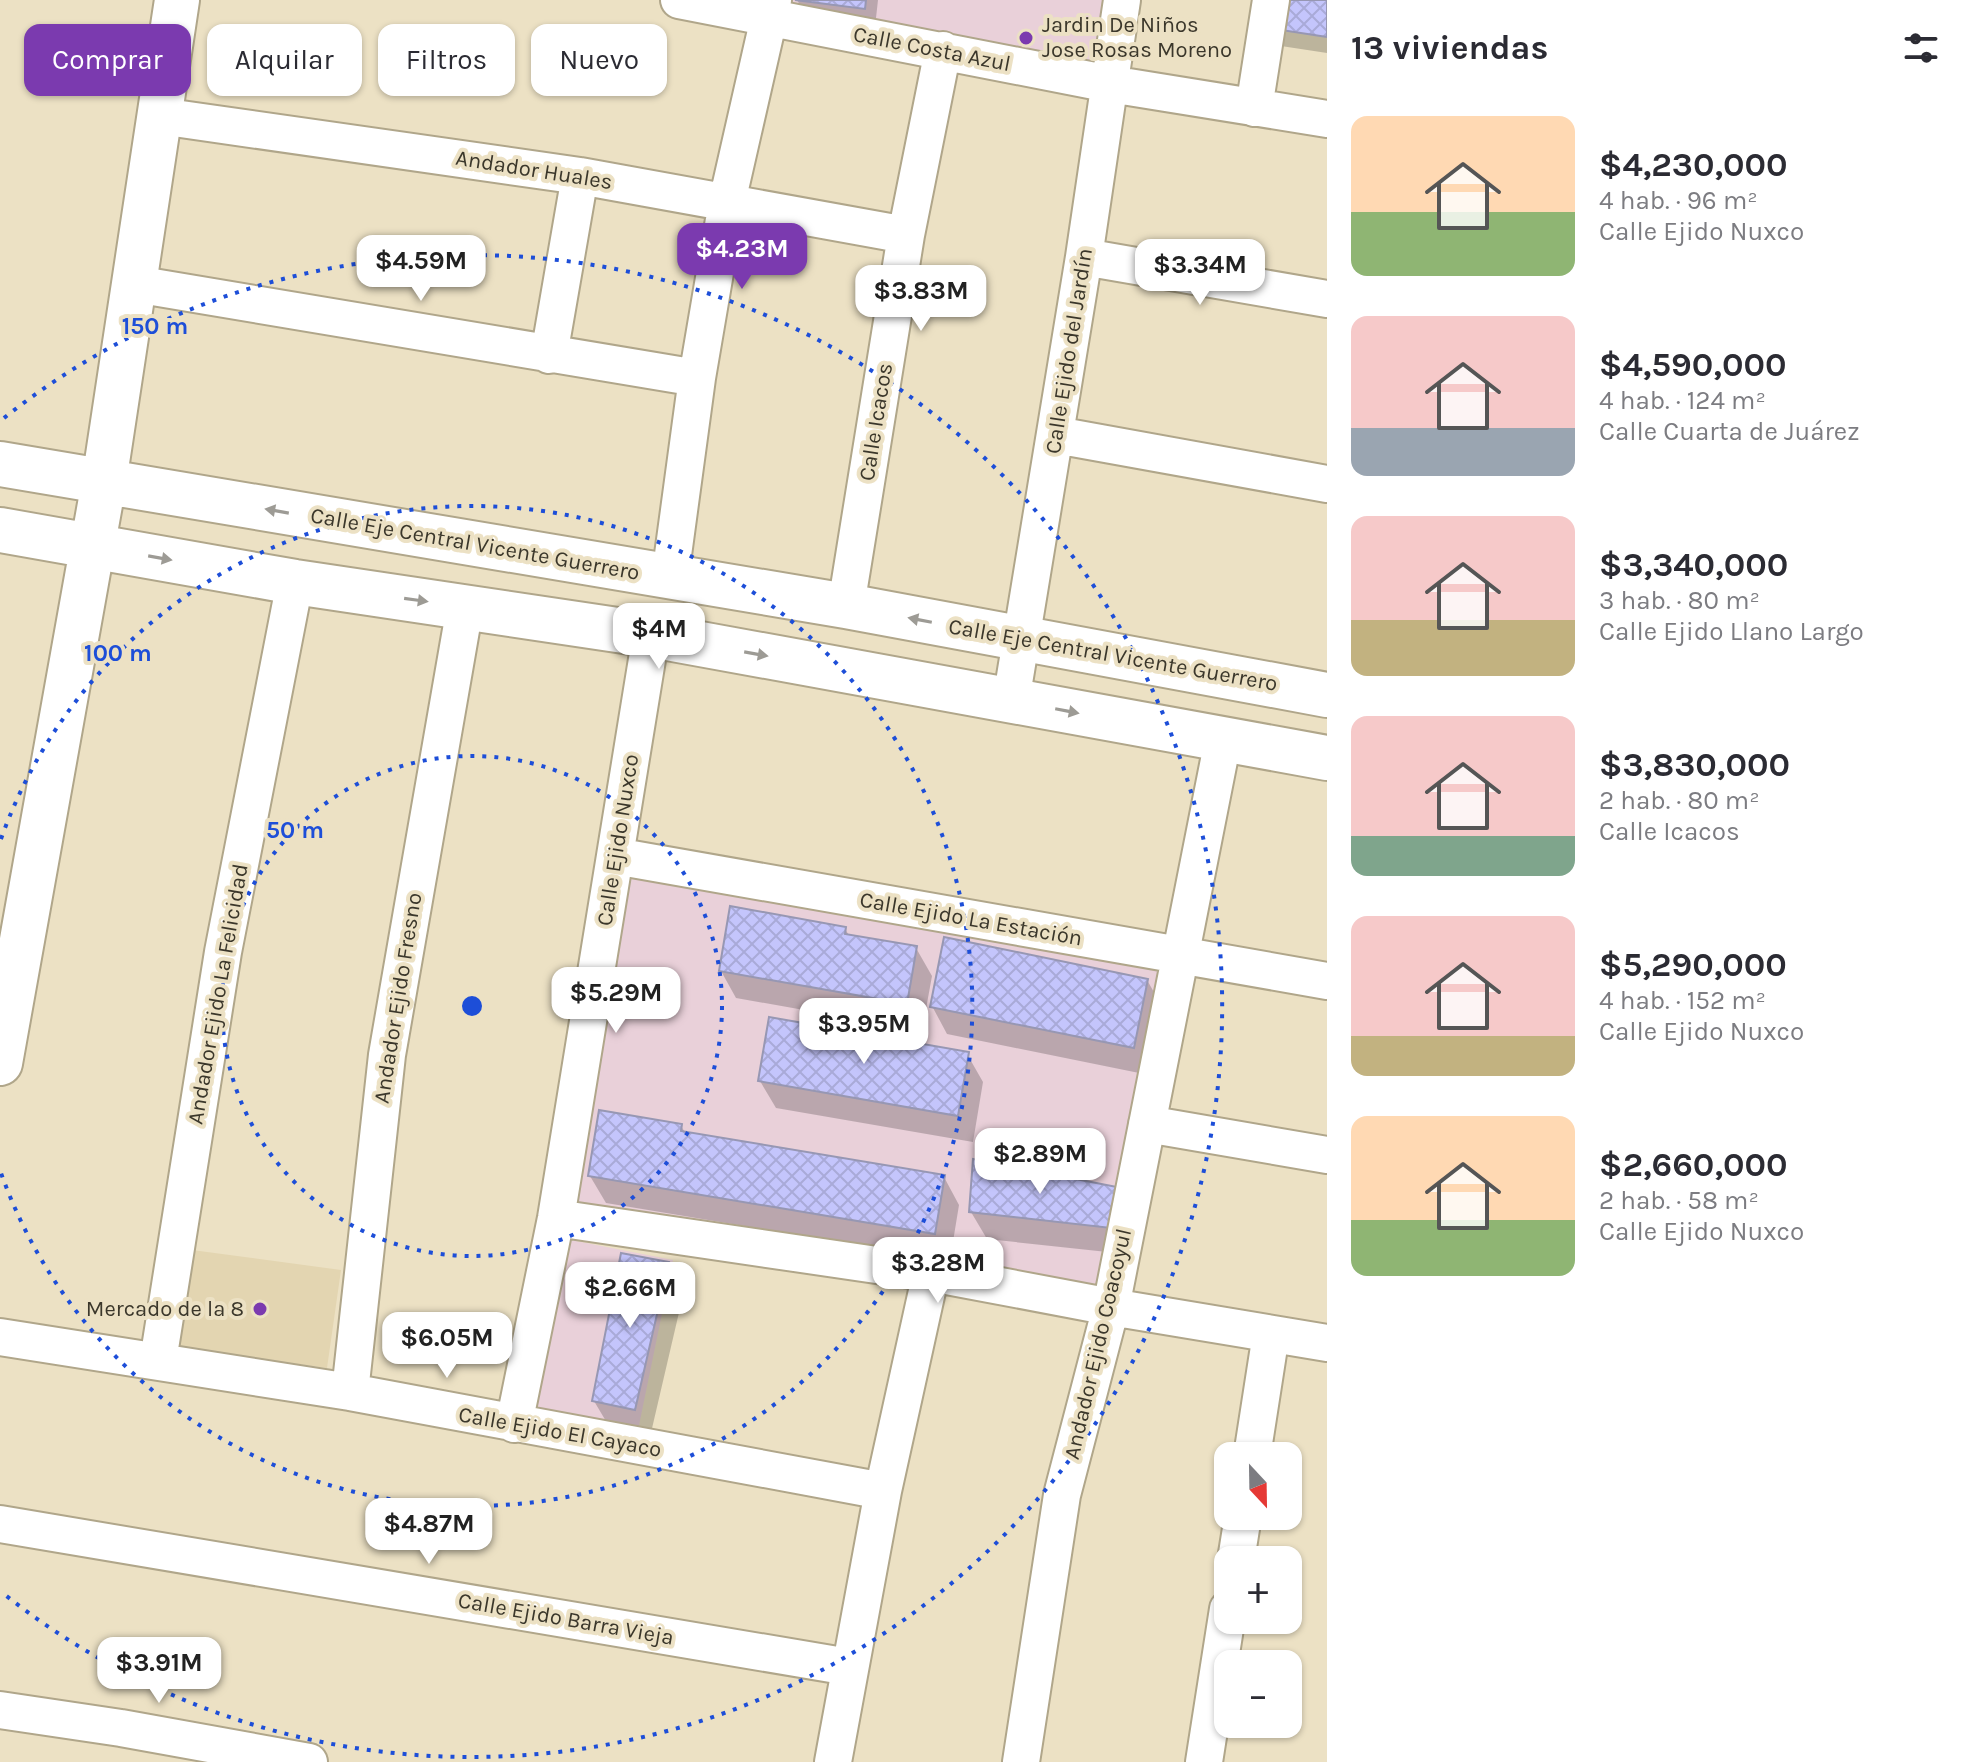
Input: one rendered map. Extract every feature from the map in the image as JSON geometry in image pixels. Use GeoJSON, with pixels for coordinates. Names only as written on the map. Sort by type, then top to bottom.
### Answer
{"type":"FeatureCollection","features":[{"type":"Feature","properties":{"kind":"main road"},"geometry":{"type":"LineString","coordinates":[[0,1063],[104,482],[177,0]]}},
{"type":"Feature","properties":{"kind":"main road","name":"Calle Eje Central Vicente Guerrero"},"geometry":{"type":"LineString","coordinates":[[0,464],[846,606],[1327,695]]}},
{"type":"Feature","properties":{"kind":"main road"},"geometry":{"type":"LineString","coordinates":[[0,530],[295,582],[651,635],[1327,758]]}},
{"type":"Feature","properties":{"kind":"street","name":"Calle Costa Azul"},"geometry":{"type":"LineString","coordinates":[[679,0],[772,9],[943,50],[1110,84],[1327,119]]}},
{"type":"Feature","properties":{"kind":"street","name":"Calle Ejido del Jardín"},"geometry":{"type":"LineString","coordinates":[[1011,701],[1056,435],[1122,0]]}},
{"type":"Feature","properties":{"kind":"street"},"geometry":{"type":"LineString","coordinates":[[1254,108],[1271,0]]}},
{"type":"Feature","properties":{"kind":"street"},"geometry":{"type":"LineString","coordinates":[[670,577],[697,378],[727,202],[772,9]]}},
{"type":"Feature","properties":{"kind":"street","name":"Calle Icacos"},"geometry":{"type":"LineString","coordinates":[[846,606],[906,235],[943,50]]}},
{"type":"Feature","properties":{"kind":"street","name":"Andador Huales"},"geometry":{"type":"LineString","coordinates":[[160,116],[580,176],[906,235]]}},
{"type":"Feature","properties":{"kind":"street"},"geometry":{"type":"LineString","coordinates":[[549,355],[580,176]]}},
{"type":"Feature","properties":{"kind":"street"},"geometry":{"type":"LineString","coordinates":[[1084,257],[1327,299]]}},
{"type":"Feature","properties":{"kind":"street"},"geometry":{"type":"LineString","coordinates":[[135,284],[697,378]]}},
{"type":"Feature","properties":{"kind":"street"},"geometry":{"type":"LineString","coordinates":[[1056,435],[1327,484]]}},
{"type":"Feature","properties":{"kind":"street","name":"Andador Ejido La Felicidad"},"geometry":{"type":"LineString","coordinates":[[158,1361],[223,952],[295,582]]}},
{"type":"Feature","properties":{"kind":"street","name":"Andador Ejido Fresno"},"geometry":{"type":"LineString","coordinates":[[350,1392],[387,1055],[465,607]]}},
{"type":"Feature","properties":{"kind":"street","name":"Calle Ejido Nuxco"},"geometry":{"type":"LineString","coordinates":[[514,1424],[556,1218],[651,635]]}},
{"type":"Feature","properties":{"kind":"street","name":"Andador Ejido Coacoyul"},"geometry":{"type":"LineString","coordinates":[[1021,1762],[1062,1495],[1111,1307],[1223,740]]}},
{"type":"Feature","properties":{"kind":"street","name":"Calle Ejido La Estación"},"geometry":{"type":"LineString","coordinates":[[615,856],[1327,981]]}},
{"type":"Feature","properties":{"kind":"street"},"geometry":{"type":"LineString","coordinates":[[1147,1124],[1327,1155]]}},
{"type":"Feature","properties":{"kind":"street"},"geometry":{"type":"LineString","coordinates":[[556,1218],[931,1273],[1327,1343]]}},
{"type":"Feature","properties":{"kind":"street"},"geometry":{"type":"LineString","coordinates":[[833,1762],[883,1491],[931,1273]]}},
{"type":"Feature","properties":{"kind":"street"},"geometry":{"type":"LineString","coordinates":[[1254,1442],[1271,1334]]}},
{"type":"Feature","properties":{"kind":"street","name":"Calle Ejido El Cayaco"},"geometry":{"type":"LineString","coordinates":[[0,1337],[350,1392],[883,1491]]}},
{"type":"Feature","properties":{"kind":"street","name":"Calle Ejido Barra Vieja"},"geometry":{"type":"LineString","coordinates":[[0,1524],[849,1667]]}},
{"type":"Feature","properties":{"kind":"street"},"geometry":{"type":"LineString","coordinates":[[1204,1762],[1224,1634]]}},
{"type":"Feature","properties":{"kind":"street"},"geometry":{"type":"LineString","coordinates":[[0,1710],[309,1762]]}},
{"type":"Feature","properties":{"kind":"shaded area","name":"Jardin De Niños Jose Rosas Moreno"},"geometry":{"type":"Polygon","coordinates":[[[777,0],[1115,0],[1107,69],[776,8],[777,0]]]}},
{"type":"Feature","properties":{"kind":"shaded area"},"geometry":{"type":"Polygon","coordinates":[[[623,871],[1166,967],[1105,1296],[568,1208],[623,871]]]}},
{"type":"Feature","properties":{"kind":"shaded area"},"geometry":{"type":"Polygon","coordinates":[[[566,1239],[673,1260],[637,1435],[530,1414],[566,1239]]]}},
{"type":"Feature","properties":{"kind":"shaded area","name":"Mercado de la 8"},"geometry":{"type":"Polygon","coordinates":[[[192,1250],[341,1270],[327,1368],[179,1348],[192,1250]]]}},
{"type":"Feature","properties":{"kind":"building"},"geometry":{"type":"Polygon","coordinates":[[[795,0],[866,0],[865,9],[795,0]]]}},
{"type":"Feature","properties":{"kind":"building"},"geometry":{"type":"Polygon","coordinates":[[[1272,0],[1327,0],[1327,37],[1268,28],[1272,0]]]}},
{"type":"Feature","properties":{"kind":"building"},"geometry":{"type":"Polygon","coordinates":[[[730,906],[846,927],[845,934],[917,946],[907,1004],[719,971],[730,906]]]}},
{"type":"Feature","properties":{"kind":"building"},"geometry":{"type":"Polygon","coordinates":[[[944,937],[1148,979],[1134,1048],[930,1007],[944,937]]]}},
{"type":"Feature","properties":{"kind":"building"},"geometry":{"type":"Polygon","coordinates":[[[769,1017],[969,1052],[958,1116],[758,1081],[769,1017]]]}},
{"type":"Feature","properties":{"kind":"building"},"geometry":{"type":"Polygon","coordinates":[[[599,1110],[682,1124],[681,1131],[945,1175],[935,1234],[588,1176],[599,1110]]]}},
{"type":"Feature","properties":{"kind":"building"},"geometry":{"type":"Polygon","coordinates":[[[973,1159],[1117,1187],[1111,1228],[969,1212],[973,1159]]]}},
{"type":"Feature","properties":{"kind":"building"},"geometry":{"type":"Polygon","coordinates":[[[621,1253],[669,1262],[635,1410],[592,1401],[621,1253]]]}},
{"type":"Feature","properties":{"kind":"place","name":"Jardin De Niños Jose Rosas Moreno"},"geometry":{"type":"Point","coordinates":[1026,38]}},
{"type":"Feature","properties":{"kind":"place","name":"Mercado de la 8"},"geometry":{"type":"Point","coordinates":[260,1309]}}]}
